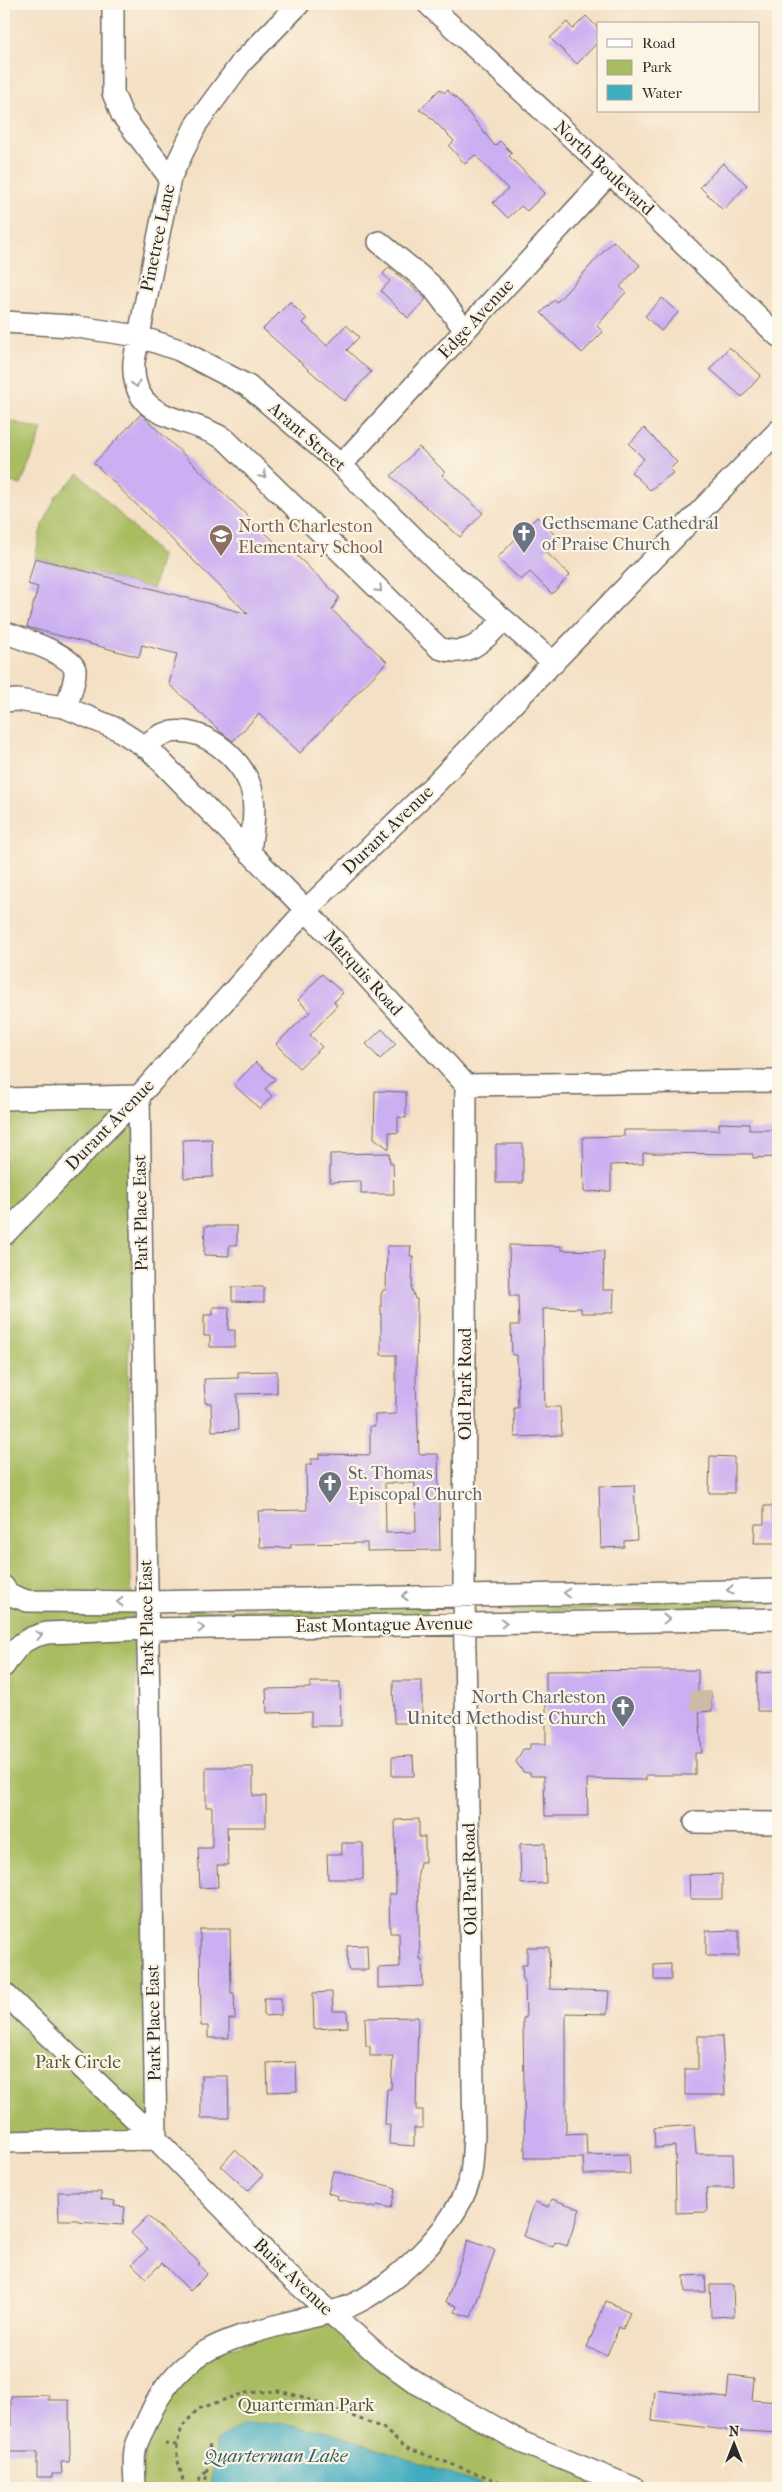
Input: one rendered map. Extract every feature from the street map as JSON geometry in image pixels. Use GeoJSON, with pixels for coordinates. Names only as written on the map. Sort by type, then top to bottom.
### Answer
{"type":"FeatureCollection","features":[{"type":"Feature","properties":{"kind":"street"},"geometry":{"type":"LineString","coordinates":[[113,4],[113,93],[122,115],[170,178]]}},
{"type":"Feature","properties":{"kind":"street","name":"Pinetree Lane"},"geometry":{"type":"LineString","coordinates":[[300,4],[242,62],[198,123],[170,178],[138,336],[133,370],[136,387],[146,404],[161,415],[204,428],[226,440],[439,648],[458,652],[471,649],[480,643],[503,620]]}},
{"type":"Feature","properties":{"kind":"street","name":"North Boulevard"},"geometry":{"type":"LineString","coordinates":[[428,4],[610,173],[778,336]]}},
{"type":"Feature","properties":{"kind":"street","name":"Edge Avenue"},"geometry":{"type":"LineString","coordinates":[[341,465],[610,173]]}},
{"type":"Feature","properties":{"kind":"street"},"geometry":{"type":"LineString","coordinates":[[379,242],[430,284],[465,330]]}},
{"type":"Feature","properties":{"kind":"street","name":"Arant Street"},"geometry":{"type":"LineString","coordinates":[[4,322],[71,326],[138,336],[179,350],[248,386],[341,465],[440,565],[554,663]]}},
{"type":"Feature","properties":{"kind":"street","name":"Durant Avenue"},"geometry":{"type":"LineString","coordinates":[[4,1235],[139,1096],[306,910],[435,784],[778,431]]}},
{"type":"Feature","properties":{"kind":"street"},"geometry":{"type":"LineString","coordinates":[[4,632],[63,656],[73,663],[75,670],[66,708]]}},
{"type":"Feature","properties":{"kind":"street","name":"Marquis Road"},"geometry":{"type":"LineString","coordinates":[[4,701],[17,700],[66,708],[117,729],[144,747],[306,910],[466,1086]]}},
{"type":"Feature","properties":{"kind":"street"},"geometry":{"type":"LineString","coordinates":[[144,747],[159,735],[181,731],[207,739],[237,763],[247,777],[251,789],[253,823],[250,853]]}},
{"type":"Feature","properties":{"kind":"street"},"geometry":{"type":"LineString","coordinates":[[466,1086],[778,1081]]}},
{"type":"Feature","properties":{"kind":"street","name":"Old Park Road"},"geometry":{"type":"LineString","coordinates":[[135,2488],[135,2450],[156,2401],[176,2372],[185,2364],[235,2337],[355,2304],[402,2272],[434,2239],[451,2216],[470,2175],[474,2136],[464,1595],[466,1086]]}},
{"type":"Feature","properties":{"kind":"street"},"geometry":{"type":"LineString","coordinates":[[4,1099],[139,1096]]}},
{"type":"Feature","properties":{"kind":"street","name":"Park Place East"},"geometry":{"type":"LineString","coordinates":[[139,1096],[156,2139]]}},
{"type":"Feature","properties":{"kind":"street","name":"East Montague Avenue"},"geometry":{"type":"LineString","coordinates":[[4,1587],[8,1594],[27,1601],[147,1602],[778,1590]]}},
{"type":"Feature","properties":{"kind":"street","name":"East Montague Avenue"},"geometry":{"type":"LineString","coordinates":[[4,1666],[21,1643],[32,1636],[47,1633],[148,1629],[778,1618]]}},
{"type":"Feature","properties":{"kind":"street"},"geometry":{"type":"LineString","coordinates":[[695,1822],[778,1823]]}},
{"type":"Feature","properties":{"kind":"street","name":"Buist Avenue"},"geometry":{"type":"LineString","coordinates":[[4,1993],[156,2139],[291,2278],[383,2359],[415,2382],[521,2442],[634,2488]]}},
{"type":"Feature","properties":{"kind":"street"},"geometry":{"type":"LineString","coordinates":[[4,2142],[156,2139]]}},
{"type":"Feature","properties":{"kind":"path"},"geometry":{"type":"LineString","coordinates":[[185,2488],[177,2445],[182,2427],[198,2409],[244,2393],[278,2392],[300,2396],[383,2428],[404,2447],[517,2488]]}},
{"type":"Feature","properties":{"kind":"path"},"geometry":{"type":"LineString","coordinates":[[205,2488],[210,2442]]}},
{"type":"Feature","properties":{"kind":"path"},"geometry":{"type":"LineString","coordinates":[[165,2444],[177,2445]]}},
{"type":"Feature","properties":{"kind":"path"},"geometry":{"type":"LineString","coordinates":[[196,2488],[200,2478],[207,2471]]}},
{"type":"Feature","properties":{"kind":"green space"},"geometry":{"type":"Polygon","coordinates":[[[4,419],[42,430],[21,485],[4,480],[4,419]]]}},
{"type":"Feature","properties":{"kind":"green space"},"geometry":{"type":"Polygon","coordinates":[[[79,473],[162,556],[153,589],[35,558],[41,529],[56,496],[79,473]]]}},
{"type":"Feature","properties":{"kind":"green space","name":"Park Circle"},"geometry":{"type":"Polygon","coordinates":[[[139,1096],[128,1367],[131,1577],[156,2139],[4,2142],[4,1099],[139,1096]]]}},
{"type":"Feature","properties":{"kind":"green space"},"geometry":{"type":"Polygon","coordinates":[[[756,1599],[773,1601],[775,1604],[513,1612],[504,1608],[506,1603],[756,1599]]]}},
{"type":"Feature","properties":{"kind":"green space"},"geometry":{"type":"Polygon","coordinates":[[[426,1605],[428,1609],[426,1615],[187,1623],[185,1618],[188,1610],[426,1605]]]}},
{"type":"Feature","properties":{"kind":"green space","name":"Quarterman Park"},"geometry":{"type":"Polygon","coordinates":[[[328,2313],[382,2360],[630,2488],[137,2488],[156,2402],[185,2365],[328,2313]]]}},
{"type":"Feature","properties":{"kind":"water","name":"Quarterman Lake"},"geometry":{"type":"Polygon","coordinates":[[[281,2422],[310,2430],[321,2429],[490,2488],[210,2488],[217,2440],[244,2424],[281,2422]]]}},
{"type":"Feature","properties":{"kind":"building"},"geometry":{"type":"Polygon","coordinates":[[[586,16],[597,27],[597,43],[577,64],[550,38],[567,22],[573,29],[586,16]]]}},
{"type":"Feature","properties":{"kind":"building"},"geometry":{"type":"Polygon","coordinates":[[[440,89],[444,93],[447,90],[458,100],[495,146],[500,141],[512,153],[509,156],[545,193],[527,211],[521,206],[508,218],[493,203],[508,189],[475,155],[465,164],[449,146],[454,141],[427,114],[419,110],[440,89]]]}},
{"type":"Feature","properties":{"kind":"building"},"geometry":{"type":"Polygon","coordinates":[[[723,163],[747,185],[723,210],[700,187],[723,163]]]}},
{"type":"Feature","properties":{"kind":"building"},"geometry":{"type":"Polygon","coordinates":[[[613,241],[640,265],[620,287],[626,292],[597,326],[603,332],[582,353],[541,313],[554,300],[557,302],[613,241]]]}},
{"type":"Feature","properties":{"kind":"building"},"geometry":{"type":"Polygon","coordinates":[[[389,267],[426,299],[408,318],[381,291],[390,281],[383,274],[389,267]]]}},
{"type":"Feature","properties":{"kind":"building"},"geometry":{"type":"Polygon","coordinates":[[[662,298],[678,313],[661,331],[645,316],[662,298]]]}},
{"type":"Feature","properties":{"kind":"building"},"geometry":{"type":"Polygon","coordinates":[[[290,302],[307,319],[303,323],[327,346],[346,325],[359,337],[347,350],[371,372],[344,401],[263,329],[290,302]]]}},
{"type":"Feature","properties":{"kind":"building"},"geometry":{"type":"Polygon","coordinates":[[[729,347],[761,375],[742,397],[710,369],[729,347]]]}},
{"type":"Feature","properties":{"kind":"building","name":"North Charleston Elementary School"},"geometry":{"type":"Polygon","coordinates":[[[141,414],[281,548],[285,544],[339,597],[332,610],[387,662],[300,753],[259,714],[233,741],[221,732],[169,684],[177,654],[142,645],[139,657],[27,627],[38,587],[28,584],[35,558],[248,614],[94,463],[141,414]]]}},
{"type":"Feature","properties":{"kind":"building"},"geometry":{"type":"Polygon","coordinates":[[[644,428],[677,462],[670,469],[673,473],[650,490],[631,472],[644,459],[629,444],[644,428]]]}},
{"type":"Feature","properties":{"kind":"building"},"geometry":{"type":"Polygon","coordinates":[[[419,447],[445,472],[442,475],[483,513],[460,537],[391,476],[419,447]]]}},
{"type":"Feature","properties":{"kind":"building","name":"Gethsemane Cathedral of Praise Church"},"geometry":{"type":"Polygon","coordinates":[[[537,517],[558,538],[545,551],[570,575],[552,594],[530,572],[521,580],[497,558],[537,517]]]}},
{"type":"Feature","properties":{"kind":"building"},"geometry":{"type":"Polygon","coordinates":[[[322,974],[343,993],[334,1002],[337,1005],[310,1035],[322,1047],[299,1068],[276,1044],[310,1012],[298,1000],[322,974]]]}},
{"type":"Feature","properties":{"kind":"building"},"geometry":{"type":"Polygon","coordinates":[[[382,1029],[396,1044],[380,1059],[366,1044],[382,1029]]]}},
{"type":"Feature","properties":{"kind":"building"},"geometry":{"type":"Polygon","coordinates":[[[256,1062],[275,1079],[265,1089],[272,1096],[260,1109],[234,1085],[256,1062]]]}},
{"type":"Feature","properties":{"kind":"building"},"geometry":{"type":"Polygon","coordinates":[[[375,1091],[406,1092],[406,1118],[398,1117],[398,1133],[389,1132],[389,1149],[374,1138],[375,1091]]]}},
{"type":"Feature","properties":{"kind":"building"},"geometry":{"type":"Polygon","coordinates":[[[719,1123],[749,1124],[749,1130],[778,1130],[778,1157],[753,1158],[753,1154],[643,1153],[643,1164],[611,1165],[611,1191],[584,1192],[583,1137],[624,1136],[624,1130],[719,1130],[719,1123]]]}},
{"type":"Feature","properties":{"kind":"building"},"geometry":{"type":"Polygon","coordinates":[[[212,1139],[213,1177],[184,1178],[183,1140],[212,1139]]]}},
{"type":"Feature","properties":{"kind":"building"},"geometry":{"type":"Polygon","coordinates":[[[496,1144],[523,1144],[523,1183],[496,1183],[496,1144]]]}},
{"type":"Feature","properties":{"kind":"building"},"geometry":{"type":"Polygon","coordinates":[[[389,1153],[390,1163],[393,1163],[394,1194],[361,1194],[361,1181],[330,1182],[330,1154],[389,1153]]]}},
{"type":"Feature","properties":{"kind":"building"},"geometry":{"type":"Polygon","coordinates":[[[205,1226],[237,1226],[237,1245],[229,1245],[229,1256],[204,1255],[205,1226]]]}},
{"type":"Feature","properties":{"kind":"building"},"geometry":{"type":"Polygon","coordinates":[[[509,1245],[561,1246],[561,1250],[604,1251],[603,1290],[614,1290],[613,1313],[581,1313],[581,1308],[543,1309],[545,1407],[560,1407],[562,1435],[515,1437],[514,1408],[518,1408],[517,1355],[512,1355],[511,1325],[519,1325],[518,1296],[510,1296],[509,1245]]]}},
{"type":"Feature","properties":{"kind":"building"},"geometry":{"type":"Polygon","coordinates":[[[387,1246],[411,1246],[410,1256],[413,1256],[412,1289],[415,1299],[417,1299],[416,1383],[419,1454],[438,1454],[440,1550],[367,1551],[367,1543],[291,1544],[291,1548],[260,1547],[258,1511],[307,1510],[306,1465],[311,1465],[311,1459],[319,1459],[319,1454],[370,1455],[370,1426],[375,1426],[375,1415],[396,1414],[396,1355],[381,1355],[381,1295],[383,1290],[386,1290],[387,1246]],[[385,1483],[386,1533],[416,1532],[415,1483],[385,1483]]]}},
{"type":"Feature","properties":{"kind":"building"},"geometry":{"type":"Polygon","coordinates":[[[232,1287],[264,1287],[264,1302],[232,1301],[232,1287]]]}},
{"type":"Feature","properties":{"kind":"building"},"geometry":{"type":"Polygon","coordinates":[[[213,1307],[229,1307],[228,1330],[235,1330],[235,1347],[210,1347],[210,1336],[204,1336],[204,1315],[213,1315],[213,1307]]]}},
{"type":"Feature","properties":{"kind":"building"},"geometry":{"type":"Polygon","coordinates":[[[277,1371],[277,1393],[237,1394],[238,1430],[212,1431],[211,1403],[205,1403],[204,1379],[238,1378],[238,1372],[277,1371]]]}},
{"type":"Feature","properties":{"kind":"building"},"geometry":{"type":"Polygon","coordinates":[[[710,1456],[734,1457],[734,1493],[709,1493],[710,1456]]]}},
{"type":"Feature","properties":{"kind":"building"},"geometry":{"type":"Polygon","coordinates":[[[634,1485],[637,1540],[624,1541],[624,1547],[601,1548],[599,1486],[634,1485]]]}},
{"type":"Feature","properties":{"kind":"building"},"geometry":{"type":"Polygon","coordinates":[[[764,1506],[778,1506],[778,1543],[754,1543],[755,1524],[764,1524],[764,1506]]]}},
{"type":"Feature","properties":{"kind":"building","name":"North Charleston United Methodist Church"},"geometry":{"type":"Polygon","coordinates":[[[698,1670],[698,1692],[711,1692],[712,1711],[699,1712],[702,1753],[695,1753],[695,1775],[646,1775],[646,1780],[587,1779],[588,1816],[545,1816],[544,1776],[531,1776],[530,1773],[523,1772],[516,1762],[523,1749],[530,1749],[530,1744],[546,1744],[546,1671],[698,1670]]]}},
{"type":"Feature","properties":{"kind":"building"},"geometry":{"type":"Polygon","coordinates":[[[778,1672],[778,1711],[757,1711],[757,1673],[778,1672]]]}},
{"type":"Feature","properties":{"kind":"building"},"geometry":{"type":"Polygon","coordinates":[[[393,1681],[422,1681],[422,1723],[394,1723],[393,1681]]]}},
{"type":"Feature","properties":{"kind":"building"},"geometry":{"type":"Polygon","coordinates":[[[310,1682],[340,1682],[341,1726],[311,1726],[311,1712],[267,1713],[266,1689],[310,1688],[310,1682]]]}},
{"type":"Feature","properties":{"kind":"building"},"geometry":{"type":"Polygon","coordinates":[[[413,1756],[414,1776],[392,1776],[392,1757],[413,1756]]]}},
{"type":"Feature","properties":{"kind":"building"},"geometry":{"type":"Polygon","coordinates":[[[206,1767],[253,1767],[253,1796],[266,1796],[266,1827],[227,1827],[228,1865],[217,1865],[218,1887],[200,1888],[198,1848],[212,1848],[212,1807],[206,1807],[206,1767]]]}},
{"type":"Feature","properties":{"kind":"building"},"geometry":{"type":"Polygon","coordinates":[[[419,1819],[419,1837],[425,1837],[425,1862],[420,1862],[418,1874],[420,1959],[422,1959],[423,1986],[378,1988],[378,1968],[400,1967],[399,1933],[390,1933],[389,1894],[396,1894],[395,1820],[419,1819]]]}},
{"type":"Feature","properties":{"kind":"building"},"geometry":{"type":"Polygon","coordinates":[[[342,1843],[363,1843],[363,1879],[328,1879],[327,1854],[342,1854],[342,1843]]]}},
{"type":"Feature","properties":{"kind":"building"},"geometry":{"type":"Polygon","coordinates":[[[545,1843],[546,1883],[521,1884],[520,1844],[545,1843]]]}},
{"type":"Feature","properties":{"kind":"building"},"geometry":{"type":"Polygon","coordinates":[[[722,1874],[722,1899],[690,1899],[689,1875],[722,1874]]]}},
{"type":"Feature","properties":{"kind":"building"},"geometry":{"type":"Polygon","coordinates":[[[200,1929],[230,1929],[231,1993],[234,1993],[235,2019],[229,2019],[229,2038],[208,2038],[208,2026],[201,2026],[200,1929]]]}},
{"type":"Feature","properties":{"kind":"building"},"geometry":{"type":"Polygon","coordinates":[[[739,1930],[739,1956],[706,1956],[706,1931],[739,1930]]]}},
{"type":"Feature","properties":{"kind":"building"},"geometry":{"type":"Polygon","coordinates":[[[367,1945],[368,1970],[348,1970],[347,1946],[367,1945]]]}},
{"type":"Feature","properties":{"kind":"building"},"geometry":{"type":"Polygon","coordinates":[[[527,1947],[549,1947],[550,1989],[609,1991],[607,2014],[566,2013],[566,2134],[586,2133],[587,2155],[629,2154],[630,2174],[584,2174],[583,2158],[525,2158],[523,2018],[526,2018],[525,1981],[523,1981],[522,1965],[527,1965],[527,1947]]]}},
{"type":"Feature","properties":{"kind":"building"},"geometry":{"type":"Polygon","coordinates":[[[671,1964],[671,1980],[654,1980],[654,1965],[671,1964]]]}},
{"type":"Feature","properties":{"kind":"building"},"geometry":{"type":"Polygon","coordinates":[[[332,1992],[333,2011],[347,2011],[348,2027],[314,2029],[313,1993],[332,1992]]]}},
{"type":"Feature","properties":{"kind":"building"},"geometry":{"type":"Polygon","coordinates":[[[264,1998],[281,1998],[281,2015],[264,2016],[264,1998]]]}},
{"type":"Feature","properties":{"kind":"building"},"geometry":{"type":"Polygon","coordinates":[[[418,2017],[416,2110],[423,2110],[423,2128],[414,2128],[414,2146],[389,2144],[390,2125],[385,2124],[387,2089],[391,2089],[393,2056],[370,2056],[370,2046],[366,2046],[365,2018],[418,2017]]]}},
{"type":"Feature","properties":{"kind":"building"},"geometry":{"type":"Polygon","coordinates":[[[698,2036],[722,2036],[725,2095],[685,2095],[685,2069],[698,2069],[698,2036]]]}},
{"type":"Feature","properties":{"kind":"building"},"geometry":{"type":"Polygon","coordinates":[[[296,2062],[297,2091],[268,2092],[267,2063],[296,2062]]]}},
{"type":"Feature","properties":{"kind":"building"},"geometry":{"type":"Polygon","coordinates":[[[201,2076],[228,2076],[229,2118],[201,2118],[201,2076]]]}},
{"type":"Feature","properties":{"kind":"building"},"geometry":{"type":"Polygon","coordinates":[[[694,2125],[696,2154],[733,2154],[734,2188],[706,2188],[707,2212],[676,2213],[675,2146],[655,2148],[654,2128],[694,2125]]]}},
{"type":"Feature","properties":{"kind":"building"},"geometry":{"type":"Polygon","coordinates":[[[235,2150],[263,2175],[248,2191],[221,2166],[235,2150]]]}},
{"type":"Feature","properties":{"kind":"building"},"geometry":{"type":"Polygon","coordinates":[[[333,2171],[396,2188],[391,2208],[377,2205],[376,2208],[337,2199],[338,2196],[328,2193],[333,2171]]]}},
{"type":"Feature","properties":{"kind":"building"},"geometry":{"type":"Polygon","coordinates":[[[58,2192],[101,2192],[101,2199],[115,2201],[114,2206],[125,2207],[123,2225],[59,2220],[58,2192]]]}},
{"type":"Feature","properties":{"kind":"building"},"geometry":{"type":"Polygon","coordinates":[[[552,2199],[580,2209],[567,2246],[555,2242],[553,2247],[523,2236],[535,2202],[549,2207],[552,2199]]]}},
{"type":"Feature","properties":{"kind":"building"},"geometry":{"type":"Polygon","coordinates":[[[148,2216],[200,2263],[198,2264],[207,2274],[190,2291],[162,2263],[146,2278],[132,2264],[148,2249],[131,2233],[148,2216]]]}},
{"type":"Feature","properties":{"kind":"building"},"geometry":{"type":"Polygon","coordinates":[[[468,2240],[495,2250],[471,2317],[455,2312],[457,2306],[446,2302],[468,2240]]]}},
{"type":"Feature","properties":{"kind":"building"},"geometry":{"type":"Polygon","coordinates":[[[705,2275],[706,2292],[685,2292],[684,2276],[705,2275]]]}},
{"type":"Feature","properties":{"kind":"building"},"geometry":{"type":"Polygon","coordinates":[[[710,2285],[733,2285],[734,2316],[711,2317],[710,2285]]]}},
{"type":"Feature","properties":{"kind":"building"},"geometry":{"type":"Polygon","coordinates":[[[606,2301],[630,2312],[623,2329],[619,2327],[607,2355],[587,2347],[606,2301]]]}},
{"type":"Feature","properties":{"kind":"building"},"geometry":{"type":"Polygon","coordinates":[[[729,2375],[754,2378],[752,2400],[778,2402],[778,2433],[726,2430],[652,2421],[655,2390],[727,2398],[729,2375]]]}},
{"type":"Feature","properties":{"kind":"building"},"geometry":{"type":"Polygon","coordinates":[[[49,2395],[49,2400],[69,2400],[69,2462],[61,2462],[62,2474],[52,2474],[52,2477],[37,2477],[37,2452],[4,2452],[4,2426],[11,2426],[11,2396],[49,2395]]]}},
{"type":"Feature","properties":{"kind":"tunnel"},"geometry":{"type":"LineString","coordinates":[[701,1691],[701,1710]]}},
{"type":"Feature","properties":{"kind":"place","name":"Gethsemane Cathedral of Praise Church"},"geometry":{"type":"Point","coordinates":[524,554]}},
{"type":"Feature","properties":{"kind":"place","name":"North Charleston Elementary School"},"geometry":{"type":"Point","coordinates":[221,557]}},
{"type":"Feature","properties":{"kind":"place","name":"St. Thomas Episcopal Church"},"geometry":{"type":"Point","coordinates":[330,1504]}},
{"type":"Feature","properties":{"kind":"place","name":"North Charleston United Methodist Church"},"geometry":{"type":"Point","coordinates":[623,1728]}}]}
